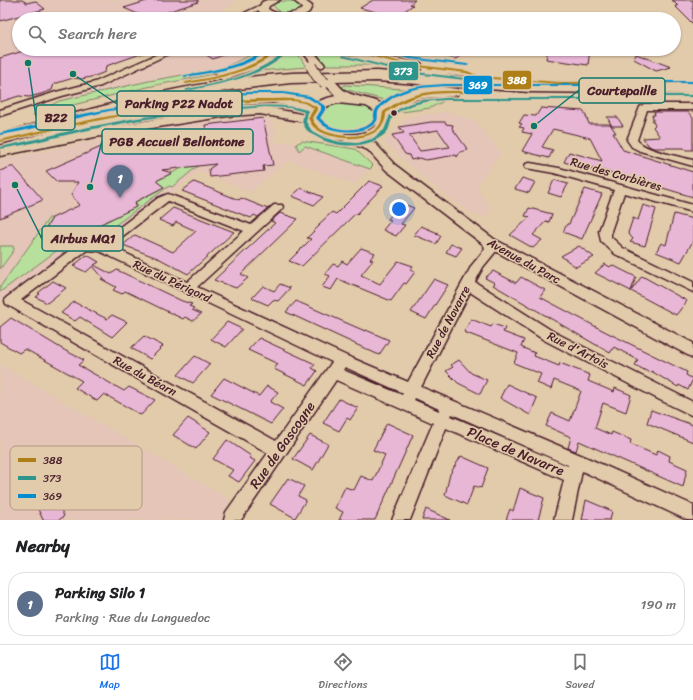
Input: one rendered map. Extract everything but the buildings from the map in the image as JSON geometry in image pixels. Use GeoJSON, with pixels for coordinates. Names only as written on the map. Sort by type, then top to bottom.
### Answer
{"type":"FeatureCollection","features":[{"type":"Feature","properties":{"kind":"highway"},"geometry":{"type":"LineString","coordinates":[[0,131],[125,97],[244,70],[269,56]]}},
{"type":"Feature","properties":{"kind":"highway"},"geometry":{"type":"LineString","coordinates":[[370,56],[387,61],[467,72],[478,77]]}},
{"type":"Feature","properties":{"kind":"highway"},"geometry":{"type":"LineString","coordinates":[[66,114],[229,79],[314,71],[379,70],[559,83],[693,82]]}},
{"type":"Feature","properties":{"kind":"highway"},"geometry":{"type":"LineString","coordinates":[[0,140],[56,123],[170,96],[230,85],[291,78],[377,76],[529,87],[693,89]]}},
{"type":"Feature","properties":{"kind":"highway"},"geometry":{"type":"LineString","coordinates":[[384,113],[393,104],[405,97],[428,93],[630,92],[638,89]]}},
{"type":"Feature","properties":{"kind":"highway"},"geometry":{"type":"LineString","coordinates":[[0,140],[106,117],[216,102],[294,100],[305,102],[318,109]]}},
{"type":"Feature","properties":{"kind":"main road"},"geometry":{"type":"LineString","coordinates":[[298,0],[307,6],[306,10],[303,12]]}},
{"type":"Feature","properties":{"kind":"main road"},"geometry":{"type":"LineString","coordinates":[[267,4],[275,12]]}},
{"type":"Feature","properties":{"kind":"main road"},"geometry":{"type":"LineString","coordinates":[[306,56],[315,65]]}},
{"type":"Feature","properties":{"kind":"main road"},"geometry":{"type":"LineString","coordinates":[[309,56],[315,65],[317,76],[328,83],[340,93],[353,99],[371,102],[379,107],[384,113],[385,121],[381,127],[374,132],[348,138],[325,134],[317,129],[312,123],[318,109],[331,93],[328,83]]}},
{"type":"Feature","properties":{"kind":"main road"},"geometry":{"type":"LineString","coordinates":[[0,152],[95,133],[228,112],[260,110],[302,119],[318,109],[353,99]]}},
{"type":"Feature","properties":{"kind":"street"},"geometry":{"type":"LineString","coordinates":[[251,12],[267,4]]}},
{"type":"Feature","properties":{"kind":"street"},"geometry":{"type":"LineString","coordinates":[[0,113],[59,94],[98,84],[160,56]]}},
{"type":"Feature","properties":{"kind":"street"},"geometry":{"type":"LineString","coordinates":[[693,107],[644,107],[632,140],[636,145],[643,149],[693,163]]}},
{"type":"Feature","properties":{"kind":"street"},"geometry":{"type":"LineString","coordinates":[[372,147],[374,132]]}},
{"type":"Feature","properties":{"kind":"street","name":"Avenue du Parc"},"geometry":{"type":"LineString","coordinates":[[348,138],[372,147],[390,167],[406,180],[489,242],[693,351]]}},
{"type":"Feature","properties":{"kind":"street","name":"Rue des Corbières"},"geometry":{"type":"LineString","coordinates":[[530,166],[555,170],[693,209]]}},
{"type":"Feature","properties":{"kind":"street"},"geometry":{"type":"LineString","coordinates":[[620,189],[605,231],[605,238],[618,251],[692,285]]}},
{"type":"Feature","properties":{"kind":"street"},"geometry":{"type":"LineString","coordinates":[[101,247],[168,197],[253,230]]}},
{"type":"Feature","properties":{"kind":"street"},"geometry":{"type":"LineString","coordinates":[[188,288],[278,207]]}},
{"type":"Feature","properties":{"kind":"street","name":"Rue de Navarre"},"geometry":{"type":"LineString","coordinates":[[408,397],[478,265],[491,250],[489,242]]}},
{"type":"Feature","properties":{"kind":"street","name":"Rue du Périgord"},"geometry":{"type":"LineString","coordinates":[[11,302],[78,250],[85,246],[101,247],[188,288],[338,366]]}},
{"type":"Feature","properties":{"kind":"street","name":"Rue d'Artois"},"geometry":{"type":"LineString","coordinates":[[468,284],[549,336],[693,409]]}},
{"type":"Feature","properties":{"kind":"street","name":"Rue du Béarn"},"geometry":{"type":"LineString","coordinates":[[11,302],[278,450]]}},
{"type":"Feature","properties":{"kind":"street","name":"Place de Navarre"},"geometry":{"type":"LineString","coordinates":[[338,366],[445,413],[688,515]]}},
{"type":"Feature","properties":{"kind":"street","name":"Rue de Gascogne"},"geometry":{"type":"LineString","coordinates":[[232,518],[338,366]]}},
{"type":"Feature","properties":{"kind":"street"},"geometry":{"type":"LineString","coordinates":[[401,520],[445,413]]}},
{"type":"Feature","properties":{"kind":"street"},"geometry":{"type":"LineString","coordinates":[[563,520],[575,468]]}},
{"type":"Feature","properties":{"kind":"shaded area"},"geometry":{"type":"Polygon","coordinates":[[[0,0],[237,0],[233,1],[233,5],[220,12],[12,12],[12,56],[137,56],[106,67],[105,72],[95,76],[83,79],[73,78],[55,84],[54,89],[41,94],[29,98],[19,97],[0,103],[0,0]]]}},
{"type":"Feature","properties":{"kind":"shaded area"},"geometry":{"type":"Polygon","coordinates":[[[167,56],[248,56],[222,68],[149,81],[59,101],[75,94],[108,84],[167,56]]]}},
{"type":"Feature","properties":{"kind":"shaded area"},"geometry":{"type":"Polygon","coordinates":[[[446,112],[475,121],[501,153],[480,181],[477,188],[489,207],[490,211],[486,218],[470,213],[427,181],[384,142],[408,117],[446,112]]]}},
{"type":"Feature","properties":{"kind":"shaded area"},"geometry":{"type":"Polygon","coordinates":[[[258,116],[272,120],[275,130],[274,144],[287,142],[299,144],[369,169],[354,184],[289,160],[250,192],[199,171],[172,193],[168,191],[109,237],[97,239],[92,236],[88,237],[0,303],[0,160],[168,126],[258,116]]]}},
{"type":"Feature","properties":{"kind":"shaded area"},"geometry":{"type":"Polygon","coordinates":[[[0,364],[139,446],[10,446],[10,510],[142,510],[142,448],[230,500],[221,520],[0,520],[0,364]]]}},
{"type":"Feature","properties":{"kind":"green space"},"geometry":{"type":"Polygon","coordinates":[[[292,1],[301,3],[303,8],[298,12],[279,12],[271,3],[292,1]]]}},
{"type":"Feature","properties":{"kind":"green space"},"geometry":{"type":"Polygon","coordinates":[[[261,56],[245,64],[215,74],[137,89],[33,115],[59,101],[149,81],[222,68],[247,57],[261,56]]]}},
{"type":"Feature","properties":{"kind":"green space"},"geometry":{"type":"Polygon","coordinates":[[[272,56],[299,56],[306,67],[247,72],[272,56]]]}},
{"type":"Feature","properties":{"kind":"green space"},"geometry":{"type":"Polygon","coordinates":[[[319,56],[364,56],[396,65],[325,65],[319,56]]]}},
{"type":"Feature","properties":{"kind":"green space"},"geometry":{"type":"Polygon","coordinates":[[[345,85],[417,90],[391,102],[341,88],[345,85]]]}},
{"type":"Feature","properties":{"kind":"green space"},"geometry":{"type":"Polygon","coordinates":[[[424,97],[448,99],[430,108],[402,112],[397,106],[424,97]]]}},
{"type":"Feature","properties":{"kind":"green space"},"geometry":{"type":"Polygon","coordinates":[[[353,102],[363,105],[373,111],[377,118],[375,123],[355,132],[341,133],[322,124],[318,117],[322,111],[333,105],[353,102]]]}},
{"type":"Feature","properties":{"kind":"green space"},"geometry":{"type":"Polygon","coordinates":[[[302,141],[355,149],[373,166],[370,169],[305,146],[299,151],[296,144],[302,141]]]}},
{"type":"Feature","properties":{"kind":"green space"},"geometry":{"type":"Polygon","coordinates":[[[198,166],[172,187],[169,186],[103,234],[91,229],[138,205],[135,202],[160,189],[162,186],[156,181],[184,167],[198,166]]]}},
{"type":"Feature","properties":{"kind":"green space"},"geometry":{"type":"Polygon","coordinates":[[[49,218],[52,218],[41,237],[51,248],[81,233],[0,292],[0,287],[49,218]]]}},
{"type":"Feature","properties":{"kind":"green space"},"geometry":{"type":"Polygon","coordinates":[[[0,246],[13,246],[14,250],[0,269],[0,246]]]}},
{"type":"Feature","properties":{"kind":"transit line","name":"369"},"geometry":{"type":"LineString","coordinates":[[185,76],[239,65],[250,61],[258,56]]}},
{"type":"Feature","properties":{"kind":"transit line","name":"388"},"geometry":{"type":"LineString","coordinates":[[186,83],[223,76],[247,68],[270,56]]}},
{"type":"Feature","properties":{"kind":"transit line","name":"373"},"geometry":{"type":"LineString","coordinates":[[187,90],[226,82],[250,74],[262,69],[281,56]]}},
{"type":"Feature","properties":{"kind":"transit line","name":"373"},"geometry":{"type":"LineString","coordinates":[[343,56],[407,72],[465,79]]}},
{"type":"Feature","properties":{"kind":"transit line","name":"388"},"geometry":{"type":"LineString","coordinates":[[373,56],[409,65],[467,72],[478,77],[559,83],[693,82]]}},
{"type":"Feature","properties":{"kind":"transit line","name":"369"},"geometry":{"type":"LineString","coordinates":[[402,56],[467,65]]}},
{"type":"Feature","properties":{"kind":"transit line","name":"369"},"geometry":{"type":"LineString","coordinates":[[0,134],[89,114],[138,105],[212,95],[283,93],[309,97],[323,106],[323,110],[318,118],[323,123],[336,129],[351,130],[359,129],[372,124],[376,119],[376,112],[378,108],[394,96],[412,89],[425,87],[445,85],[629,85],[637,82],[693,82]]}},
{"type":"Feature","properties":{"kind":"transit line","name":"388"},"geometry":{"type":"LineString","coordinates":[[384,113],[394,105],[413,96],[445,92],[468,92]]}},
{"type":"Feature","properties":{"kind":"transit line","name":"373"},"geometry":{"type":"LineString","coordinates":[[1,148],[90,128],[146,118],[202,111],[273,106],[290,107],[306,111],[304,122],[311,132],[324,139],[340,144],[358,144],[374,140],[386,131],[391,116],[397,111],[410,105],[430,100],[630,99],[639,96],[693,96]]}},
{"type":"Feature","properties":{"kind":"transit line","name":"388"},"geometry":{"type":"LineString","coordinates":[[0,141],[161,108],[225,101],[294,100],[305,102],[316,108]]}},
{"type":"Feature","properties":{"kind":"transit line","name":"388"},"geometry":{"type":"LineString","coordinates":[[316,108],[310,118],[316,127],[332,135],[352,137],[362,136],[378,129],[383,122],[384,113]]}},
{"type":"Feature","properties":{"kind":"place","name":"B22"},"geometry":{"type":"Point","coordinates":[28,63]}},
{"type":"Feature","properties":{"kind":"place","name":"Parking P22 Nadot"},"geometry":{"type":"Point","coordinates":[73,74]}},
{"type":"Feature","properties":{"kind":"place","name":"Courtepaille"},"geometry":{"type":"Point","coordinates":[534,126]}},
{"type":"Feature","properties":{"kind":"place","name":"Airbus MQ1"},"geometry":{"type":"Point","coordinates":[15,185]}},
{"type":"Feature","properties":{"kind":"place","name":"PGB Accueil Bellontone"},"geometry":{"type":"Point","coordinates":[90,187]}},
{"type":"Feature","properties":{"kind":"place","name":"Parking Silo 1"},"geometry":{"type":"Point","coordinates":[120,198]}}]}
